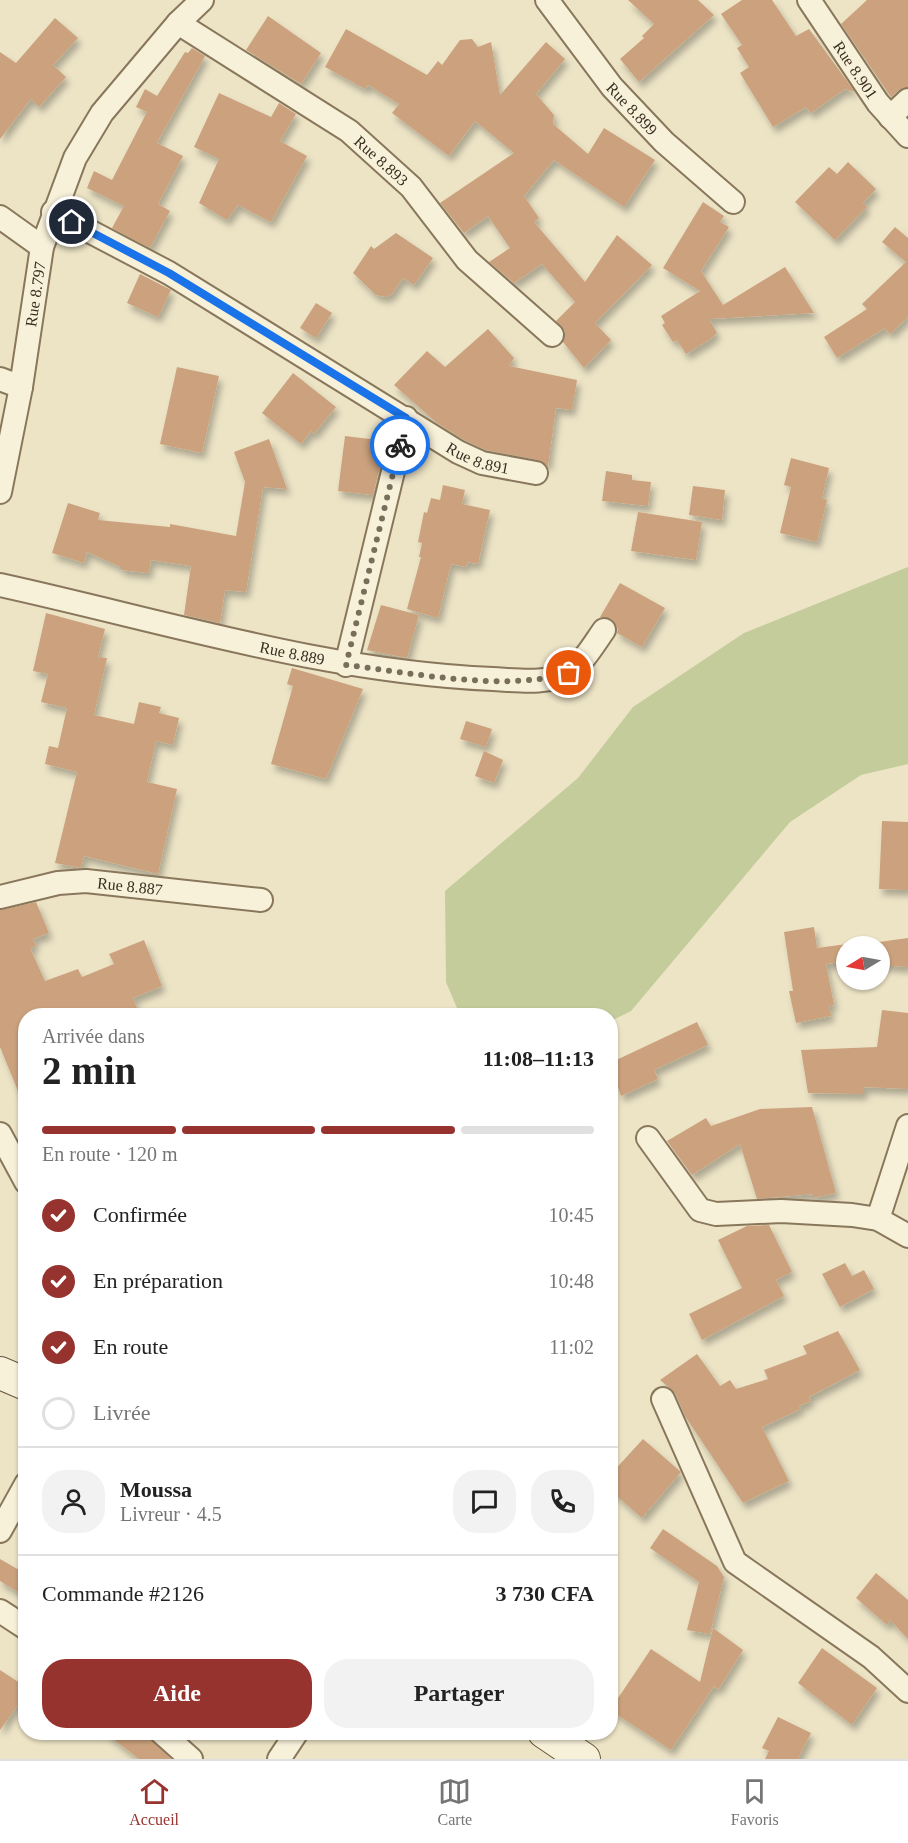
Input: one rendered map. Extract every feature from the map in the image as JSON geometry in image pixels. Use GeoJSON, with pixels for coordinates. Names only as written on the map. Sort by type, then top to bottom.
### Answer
{"type":"FeatureCollection","features":[{"type":"Feature","properties":{"kind":"main road"},"geometry":{"type":"LineString","coordinates":[[0,1373],[18,1381]]}},
{"type":"Feature","properties":{"kind":"main road"},"geometry":{"type":"LineString","coordinates":[[556,1740],[584,1759]]}},
{"type":"Feature","properties":{"kind":"street","name":"Rue 8.797"},"geometry":{"type":"LineString","coordinates":[[0,492],[10,383],[42,247],[53,212],[75,158],[102,113],[178,23],[202,0]]}},
{"type":"Feature","properties":{"kind":"street","name":"Rue 8.899"},"geometry":{"type":"LineString","coordinates":[[547,0],[612,87],[664,142],[733,202]]}},
{"type":"Feature","properties":{"kind":"street","name":"Rue 8.901"},"geometry":{"type":"LineString","coordinates":[[809,0],[890,117],[908,136]]}},
{"type":"Feature","properties":{"kind":"street","name":"Rue 8.893"},"geometry":{"type":"LineString","coordinates":[[178,23],[349,131],[411,187],[467,260],[552,335]]}},
{"type":"Feature","properties":{"kind":"street"},"geometry":{"type":"LineString","coordinates":[[890,117],[908,100]]}},
{"type":"Feature","properties":{"kind":"street","name":"Rue 8.891"},"geometry":{"type":"LineString","coordinates":[[53,212],[169,273],[458,452],[482,463],[536,473]]}},
{"type":"Feature","properties":{"kind":"street"},"geometry":{"type":"LineString","coordinates":[[0,217],[42,247]]}},
{"type":"Feature","properties":{"kind":"street"},"geometry":{"type":"LineString","coordinates":[[346,665],[406,418]]}},
{"type":"Feature","properties":{"kind":"street","name":"Rue 8.889"},"geometry":{"type":"LineString","coordinates":[[0,585],[346,665],[456,678],[513,680],[549,678],[569,673],[604,630]]}},
{"type":"Feature","properties":{"kind":"street","name":"Rue 8.887"},"geometry":{"type":"LineString","coordinates":[[0,897],[58,883],[86,881],[261,900]]}},
{"type":"Feature","properties":{"kind":"street"},"geometry":{"type":"LineString","coordinates":[[878,1219],[908,1126]]}},
{"type":"Feature","properties":{"kind":"street"},"geometry":{"type":"LineString","coordinates":[[0,1134],[18,1167]]}},
{"type":"Feature","properties":{"kind":"street"},"geometry":{"type":"LineString","coordinates":[[648,1138],[700,1210],[716,1214],[781,1211],[878,1219],[908,1236]]}},
{"type":"Feature","properties":{"kind":"street"},"geometry":{"type":"LineString","coordinates":[[663,1399],[735,1562],[872,1657],[908,1691]]}},
{"type":"Feature","properties":{"kind":"street"},"geometry":{"type":"LineString","coordinates":[[0,1531],[18,1498]]}},
{"type":"Feature","properties":{"kind":"street"},"geometry":{"type":"LineString","coordinates":[[0,1611],[18,1623]]}},
{"type":"Feature","properties":{"kind":"street"},"geometry":{"type":"LineString","coordinates":[[169,1740],[191,1759]]}},
{"type":"Feature","properties":{"kind":"street"},"geometry":{"type":"LineString","coordinates":[[279,1759],[292,1740]]}},
{"type":"Feature","properties":{"kind":"green space"},"geometry":{"type":"Polygon","coordinates":[[[908,567],[908,764],[861,775],[790,822],[631,1011],[618,1018],[618,1008],[457,1008],[446,982],[445,891],[578,778],[633,707],[744,633],[908,567]]]}},
{"type":"Feature","properties":{"kind":"building"},"geometry":{"type":"Polygon","coordinates":[[[628,0],[698,0],[714,15],[639,82],[620,59],[644,38],[642,36],[654,24],[628,0]]]}},
{"type":"Feature","properties":{"kind":"building"},"geometry":{"type":"Polygon","coordinates":[[[742,0],[772,0],[796,36],[809,29],[855,92],[845,89],[811,113],[806,107],[773,127],[740,73],[749,67],[737,48],[742,45],[721,14],[742,0]]]}},
{"type":"Feature","properties":{"kind":"building"},"geometry":{"type":"Polygon","coordinates":[[[867,0],[908,0],[908,87],[899,90],[891,97],[841,24],[867,0]]]}},
{"type":"Feature","properties":{"kind":"building"},"geometry":{"type":"Polygon","coordinates":[[[268,16],[321,53],[301,84],[246,50],[268,16]]]}},
{"type":"Feature","properties":{"kind":"building"},"geometry":{"type":"Polygon","coordinates":[[[55,18],[78,38],[53,65],[66,77],[39,107],[31,99],[0,139],[0,52],[16,63],[55,18]]]}},
{"type":"Feature","properties":{"kind":"building"},"geometry":{"type":"Polygon","coordinates":[[[346,29],[427,75],[438,61],[442,65],[460,40],[472,39],[478,47],[491,42],[500,95],[546,42],[565,59],[536,94],[554,115],[553,124],[588,154],[604,128],[655,160],[624,207],[554,160],[524,196],[539,218],[534,222],[585,282],[617,235],[652,265],[595,323],[611,340],[584,368],[563,342],[565,331],[556,321],[575,302],[542,264],[514,283],[489,262],[510,248],[488,216],[464,233],[440,203],[514,153],[475,121],[449,156],[392,113],[399,104],[368,85],[365,89],[325,67],[346,29]]]}},
{"type":"Feature","properties":{"kind":"building"},"geometry":{"type":"Polygon","coordinates":[[[192,48],[205,56],[157,143],[183,156],[158,204],[170,211],[150,248],[112,228],[124,206],[87,188],[94,171],[112,180],[147,112],[136,107],[145,89],[157,96],[185,52],[188,53],[192,48]]]}},
{"type":"Feature","properties":{"kind":"building"},"geometry":{"type":"Polygon","coordinates":[[[219,93],[271,117],[279,103],[296,114],[280,141],[307,156],[271,222],[238,205],[227,220],[199,203],[219,159],[194,147],[219,93]]]}},
{"type":"Feature","properties":{"kind":"building"},"geometry":{"type":"Polygon","coordinates":[[[848,162],[876,189],[863,203],[867,207],[835,240],[795,202],[829,167],[837,174],[848,162]]]}},
{"type":"Feature","properties":{"kind":"building"},"geometry":{"type":"Polygon","coordinates":[[[703,202],[724,216],[720,222],[729,227],[701,271],[723,305],[785,267],[814,313],[709,319],[717,333],[709,340],[686,354],[677,340],[673,342],[662,325],[665,323],[661,316],[700,291],[663,268],[703,202]]]}},
{"type":"Feature","properties":{"kind":"building"},"geometry":{"type":"Polygon","coordinates":[[[895,227],[908,238],[908,317],[890,334],[885,328],[837,358],[824,337],[867,309],[862,304],[906,262],[882,242],[895,227]]]}},
{"type":"Feature","properties":{"kind":"building"},"geometry":{"type":"Polygon","coordinates":[[[396,233],[433,258],[414,285],[403,278],[392,294],[386,297],[376,295],[353,273],[371,246],[374,249],[396,233]]]}},
{"type":"Feature","properties":{"kind":"building"},"geometry":{"type":"Polygon","coordinates":[[[140,274],[171,290],[158,317],[127,303],[140,274]]]}},
{"type":"Feature","properties":{"kind":"building"},"geometry":{"type":"Polygon","coordinates":[[[316,303],[332,313],[316,338],[300,328],[316,303]]]}},
{"type":"Feature","properties":{"kind":"building"},"geometry":{"type":"Polygon","coordinates":[[[488,329],[514,358],[509,366],[577,380],[572,410],[556,408],[548,466],[538,460],[486,450],[464,440],[437,423],[394,385],[427,351],[445,367],[488,329]]]}},
{"type":"Feature","properties":{"kind":"building"},"geometry":{"type":"Polygon","coordinates":[[[177,367],[219,376],[202,453],[160,444],[177,367]]]}},
{"type":"Feature","properties":{"kind":"building"},"geometry":{"type":"Polygon","coordinates":[[[293,373],[336,407],[314,434],[311,431],[301,444],[262,413],[293,373]]]}},
{"type":"Feature","properties":{"kind":"building"},"geometry":{"type":"Polygon","coordinates":[[[345,436],[386,441],[373,495],[338,491],[345,436]]]}},
{"type":"Feature","properties":{"kind":"building"},"geometry":{"type":"Polygon","coordinates":[[[269,439],[287,489],[263,487],[246,592],[225,590],[220,623],[184,615],[191,566],[151,560],[149,573],[121,570],[121,567],[87,552],[84,563],[52,553],[68,503],[100,513],[98,520],[170,527],[170,524],[236,536],[245,482],[234,452],[269,439]]]}},
{"type":"Feature","properties":{"kind":"building"},"geometry":{"type":"Polygon","coordinates":[[[791,458],[829,468],[822,498],[827,500],[817,542],[780,533],[791,487],[784,485],[791,458]]]}},
{"type":"Feature","properties":{"kind":"building"},"geometry":{"type":"Polygon","coordinates":[[[606,471],[632,475],[632,480],[651,482],[648,506],[602,501],[606,471]]]}},
{"type":"Feature","properties":{"kind":"building"},"geometry":{"type":"Polygon","coordinates":[[[443,485],[465,490],[462,504],[490,510],[478,564],[467,562],[466,567],[451,564],[438,618],[407,609],[421,557],[419,557],[422,543],[418,542],[424,512],[427,513],[431,498],[440,500],[443,485]]]}},
{"type":"Feature","properties":{"kind":"building"},"geometry":{"type":"Polygon","coordinates":[[[693,486],[725,490],[722,520],[689,515],[693,486]]]}},
{"type":"Feature","properties":{"kind":"building"},"geometry":{"type":"Polygon","coordinates":[[[638,512],[702,522],[696,560],[631,551],[638,512]]]}},
{"type":"Feature","properties":{"kind":"building"},"geometry":{"type":"Polygon","coordinates":[[[620,583],[665,608],[642,647],[617,633],[618,629],[612,619],[600,617],[620,583]]]}},
{"type":"Feature","properties":{"kind":"building"},"geometry":{"type":"Polygon","coordinates":[[[381,605],[419,615],[407,658],[367,650],[381,605]]]}},
{"type":"Feature","properties":{"kind":"building"},"geometry":{"type":"Polygon","coordinates":[[[46,613],[105,629],[98,657],[107,658],[94,715],[134,724],[139,702],[161,707],[159,713],[179,718],[173,745],[156,741],[147,782],[177,789],[158,874],[84,856],[81,868],[55,863],[77,772],[45,764],[49,746],[58,748],[67,708],[41,702],[48,674],[33,671],[46,613]]]}},
{"type":"Feature","properties":{"kind":"building"},"geometry":{"type":"Polygon","coordinates":[[[292,668],[363,689],[326,779],[271,764],[293,686],[287,684],[292,668]]]}},
{"type":"Feature","properties":{"kind":"building"},"geometry":{"type":"Polygon","coordinates":[[[466,721],[492,729],[486,747],[460,739],[466,721]]]}},
{"type":"Feature","properties":{"kind":"building"},"geometry":{"type":"Polygon","coordinates":[[[484,751],[503,760],[494,783],[475,776],[484,751]]]}},
{"type":"Feature","properties":{"kind":"building"},"geometry":{"type":"Polygon","coordinates":[[[882,821],[908,822],[908,890],[879,889],[882,821]]]}},
{"type":"Feature","properties":{"kind":"building"},"geometry":{"type":"Polygon","coordinates":[[[36,902],[49,933],[33,939],[36,946],[30,948],[45,981],[78,969],[82,977],[114,964],[109,954],[144,940],[162,986],[133,998],[137,1008],[18,1008],[18,1091],[0,1047],[0,910],[36,902]]]}},
{"type":"Feature","properties":{"kind":"building"},"geometry":{"type":"Polygon","coordinates":[[[814,927],[817,948],[836,945],[836,962],[826,964],[834,1005],[829,1006],[831,1016],[796,1023],[789,991],[793,991],[784,932],[814,927]]]}},
{"type":"Feature","properties":{"kind":"building"},"geometry":{"type":"Polygon","coordinates":[[[908,938],[908,967],[890,966],[890,940],[908,938]]]}},
{"type":"Feature","properties":{"kind":"building"},"geometry":{"type":"Polygon","coordinates":[[[882,1010],[908,1013],[908,1089],[864,1087],[864,1094],[808,1093],[801,1050],[877,1047],[882,1010]]]}},
{"type":"Feature","properties":{"kind":"building"},"geometry":{"type":"Polygon","coordinates":[[[697,1022],[708,1045],[654,1070],[658,1079],[621,1096],[618,1087],[618,1059],[697,1022]]]}},
{"type":"Feature","properties":{"kind":"building"},"geometry":{"type":"Polygon","coordinates":[[[812,1107],[836,1193],[813,1198],[813,1194],[757,1199],[740,1144],[692,1175],[667,1141],[706,1118],[711,1126],[760,1109],[812,1107]]]}},
{"type":"Feature","properties":{"kind":"building"},"geometry":{"type":"Polygon","coordinates":[[[769,1225],[792,1272],[776,1280],[784,1296],[702,1340],[689,1314],[742,1288],[718,1240],[747,1226],[769,1225]]]}},
{"type":"Feature","properties":{"kind":"building"},"geometry":{"type":"Polygon","coordinates":[[[845,1263],[852,1276],[864,1270],[874,1289],[840,1307],[822,1274],[845,1263]]]}},
{"type":"Feature","properties":{"kind":"building"},"geometry":{"type":"Polygon","coordinates":[[[838,1331],[860,1370],[809,1397],[811,1401],[799,1406],[801,1409],[762,1427],[789,1481],[743,1503],[685,1416],[675,1393],[660,1380],[697,1354],[720,1386],[730,1380],[736,1389],[768,1379],[764,1370],[807,1354],[803,1346],[838,1331]]]}},
{"type":"Feature","properties":{"kind":"building"},"geometry":{"type":"Polygon","coordinates":[[[643,1439],[681,1472],[642,1518],[618,1497],[618,1466],[643,1439]]]}},
{"type":"Feature","properties":{"kind":"building"},"geometry":{"type":"Polygon","coordinates":[[[663,1529],[717,1566],[724,1577],[710,1634],[687,1630],[699,1582],[650,1548],[663,1529]]]}},
{"type":"Feature","properties":{"kind":"building"},"geometry":{"type":"Polygon","coordinates":[[[0,1559],[18,1569],[18,1592],[0,1581],[0,1559]]]}},
{"type":"Feature","properties":{"kind":"building"},"geometry":{"type":"Polygon","coordinates":[[[876,1573],[908,1600],[908,1639],[890,1620],[887,1625],[856,1598],[876,1573]]]}},
{"type":"Feature","properties":{"kind":"building"},"geometry":{"type":"Polygon","coordinates":[[[713,1628],[743,1650],[718,1690],[714,1686],[671,1750],[618,1715],[618,1698],[651,1649],[700,1682],[713,1628]]]}},
{"type":"Feature","properties":{"kind":"building"},"geometry":{"type":"Polygon","coordinates":[[[822,1648],[877,1688],[852,1725],[798,1683],[822,1648]]]}},
{"type":"Feature","properties":{"kind":"building"},"geometry":{"type":"Polygon","coordinates":[[[0,1670],[18,1682],[18,1705],[0,1730],[0,1670]]]}},
{"type":"Feature","properties":{"kind":"building"},"geometry":{"type":"Polygon","coordinates":[[[778,1717],[811,1733],[798,1759],[765,1759],[769,1751],[762,1748],[778,1717]]]}},
{"type":"Feature","properties":{"kind":"building"},"geometry":{"type":"Polygon","coordinates":[[[114,1740],[153,1740],[171,1759],[139,1759],[114,1740]]]}},
{"type":"Feature","properties":{"kind":"way so far"},"geometry":{"type":"LineString","coordinates":[[400,445],[346,665],[456,678],[513,680],[549,678],[569,673]]}},
{"type":"Feature","properties":{"kind":"route"},"geometry":{"type":"LineString","coordinates":[[72,222],[169,273],[406,418],[400,445]]}}]}
